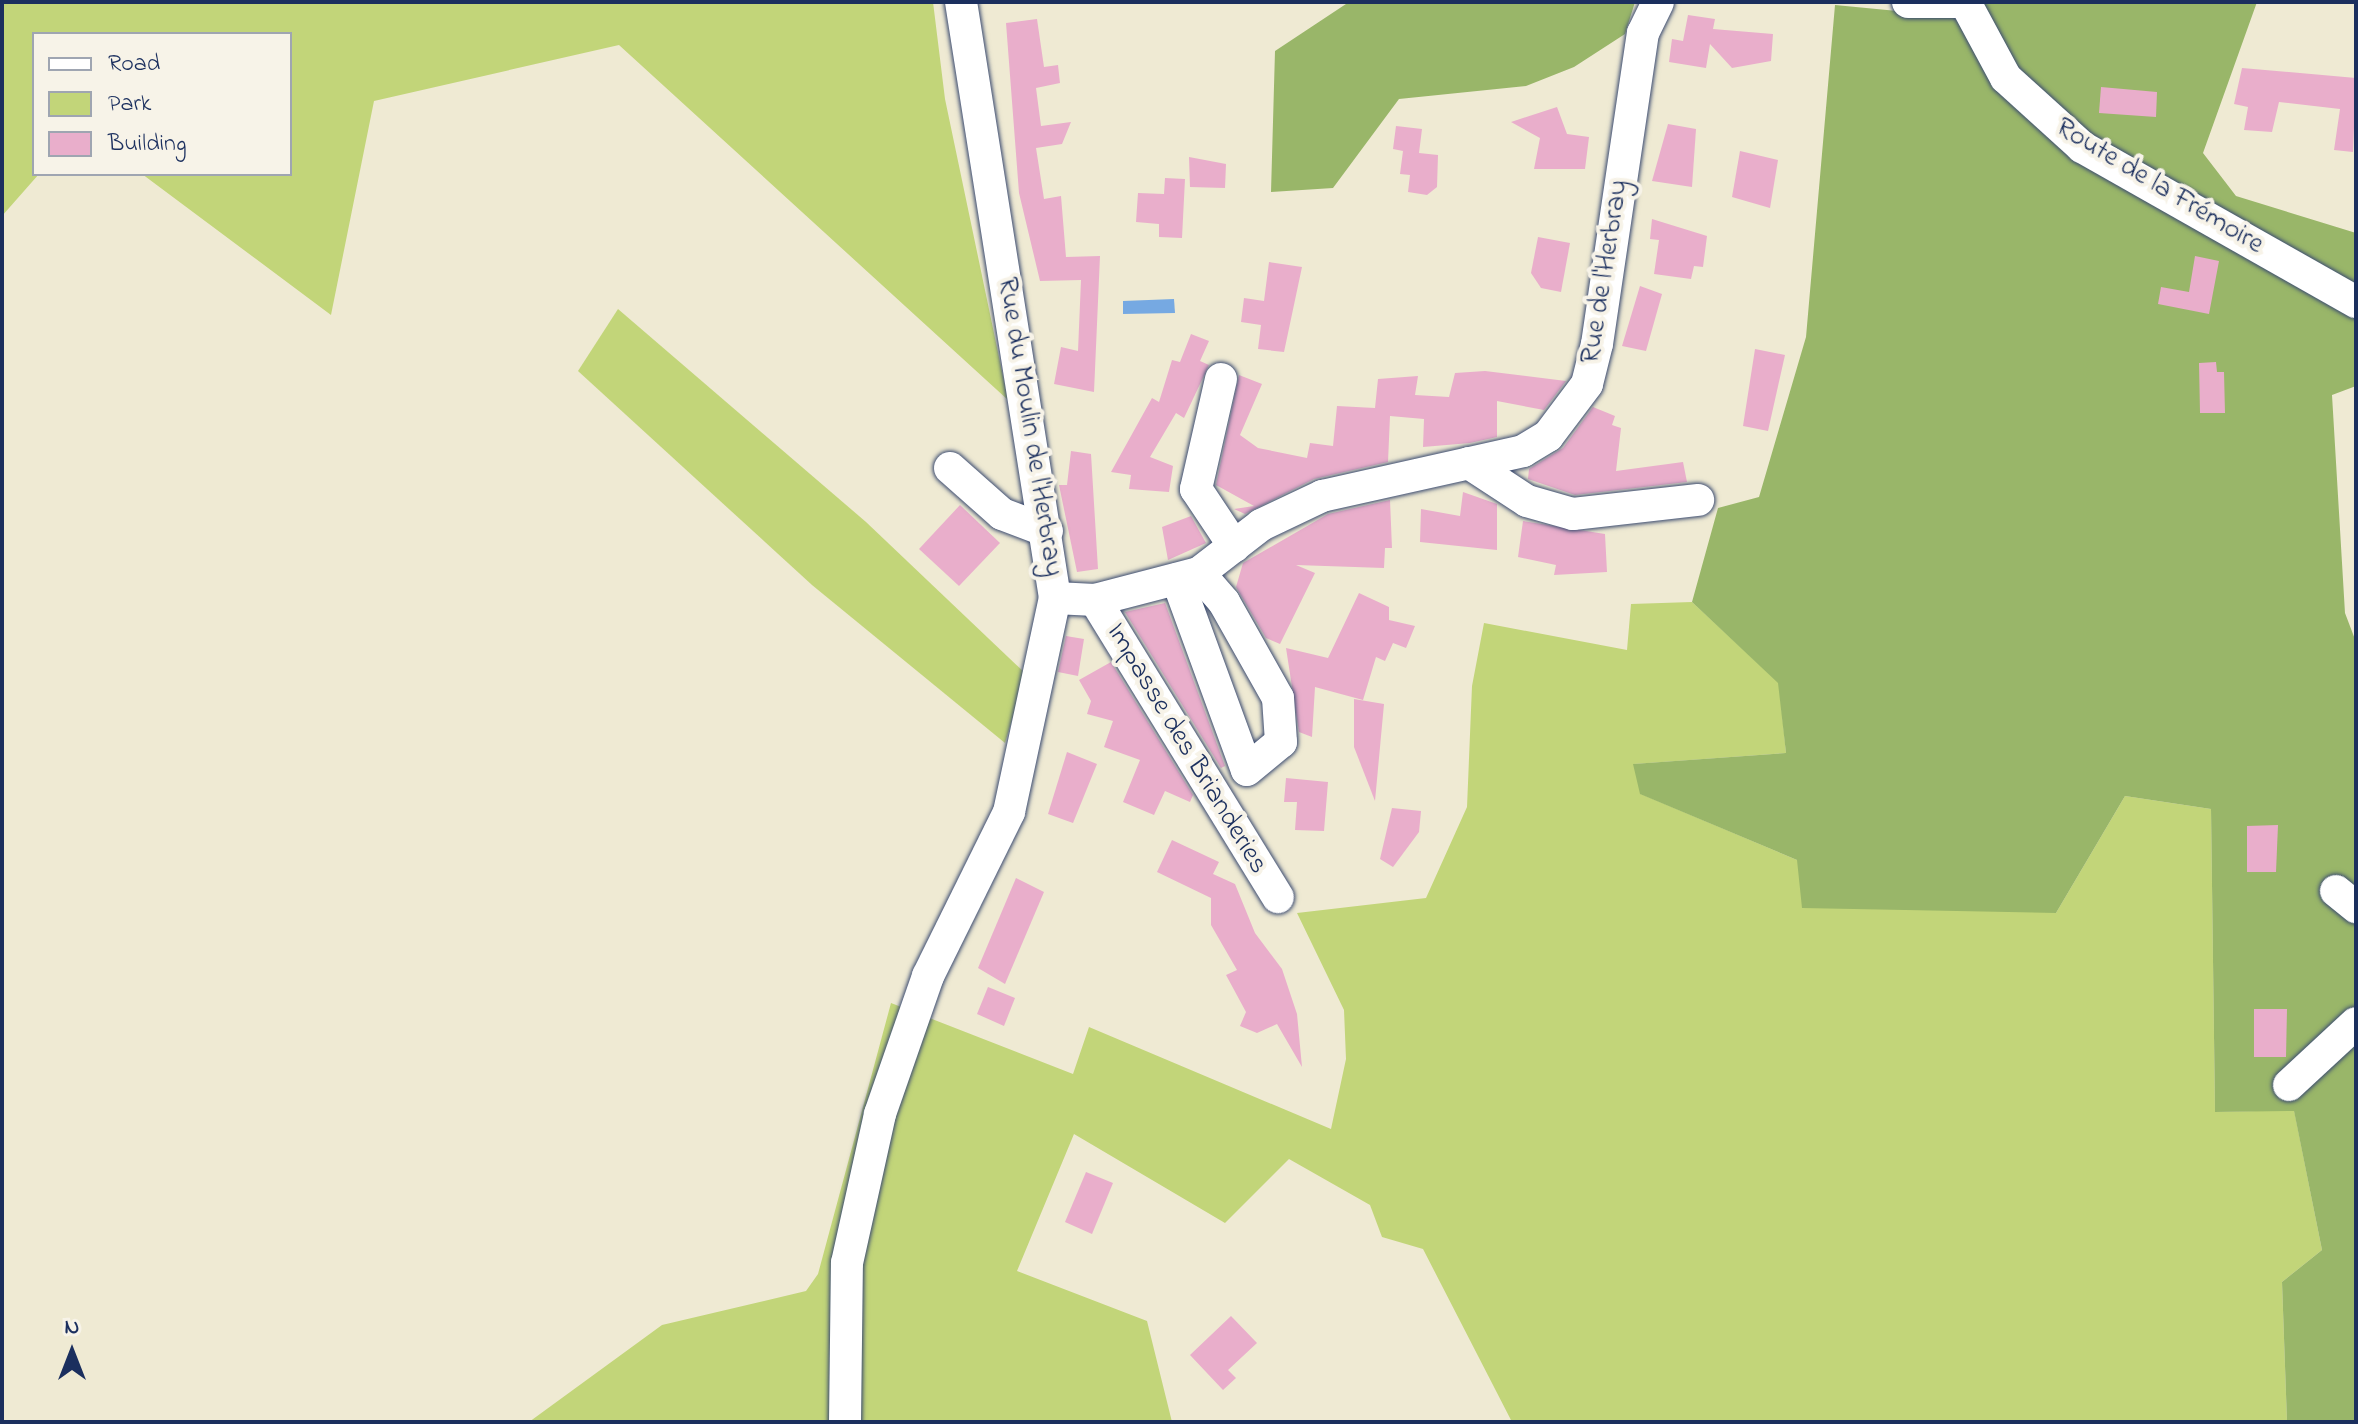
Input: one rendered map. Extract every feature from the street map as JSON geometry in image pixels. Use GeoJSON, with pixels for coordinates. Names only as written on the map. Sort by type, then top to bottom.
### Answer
{"type":"FeatureCollection","features":[{"type":"Feature","properties":{"kind":"street","name":"Rue du Moulin de l'Herbray"},"geometry":{"type":"LineString","coordinates":[[845,1422],[847,1263],[880,1114],[928,976],[1009,812],[1055,598],[1047,531],[961,2]]}},
{"type":"Feature","properties":{"kind":"street","name":"Rue de l'Herbray"},"geometry":{"type":"LineString","coordinates":[[1055,598],[1095,600],[1188,576],[1322,496],[1523,451],[1548,436],[1587,384],[1643,33],[1658,2]]}},
{"type":"Feature","properties":{"kind":"street"},"geometry":{"type":"LineString","coordinates":[[1908,2],[1965,2]]}},
{"type":"Feature","properties":{"kind":"street","name":"Route de la Frémoire"},"geometry":{"type":"LineString","coordinates":[[1965,2],[2006,78],[2082,147],[2356,302]]}},
{"type":"Feature","properties":{"kind":"street"},"geometry":{"type":"LineString","coordinates":[[1221,379],[1196,480],[1234,546]]}},
{"type":"Feature","properties":{"kind":"street"},"geometry":{"type":"LineString","coordinates":[[1469,463],[1527,501],[1573,514],[1698,500]]}},
{"type":"Feature","properties":{"kind":"street"},"geometry":{"type":"LineString","coordinates":[[950,468],[1002,514],[1047,531]]}},
{"type":"Feature","properties":{"kind":"street"},"geometry":{"type":"LineString","coordinates":[[1188,576],[1224,602],[1278,698],[1281,742],[1210,795]]}},
{"type":"Feature","properties":{"kind":"street"},"geometry":{"type":"LineString","coordinates":[[1188,576],[1247,770]]}},
{"type":"Feature","properties":{"kind":"street","name":"Impasse des Brianderies"},"geometry":{"type":"LineString","coordinates":[[1095,600],[1210,795],[1278,897]]}},
{"type":"Feature","properties":{"kind":"street"},"geometry":{"type":"LineString","coordinates":[[2289,1085],[2356,1023]]}},
{"type":"Feature","properties":{"kind":"green space"},"geometry":{"type":"Polygon","coordinates":[[[2,2],[933,2],[945,99],[1008,400],[619,45],[374,101],[331,315],[145,176],[292,176],[292,32],[32,32],[32,176],[37,176],[2,216],[2,2]]]}},
{"type":"Feature","properties":{"kind":"green space"},"geometry":{"type":"Polygon","coordinates":[[[1349,2],[1635,2],[1625,34],[1574,67],[1526,86],[1399,99],[1333,188],[1271,192],[1275,51],[1349,2]]]}},
{"type":"Feature","properties":{"kind":"green space"},"geometry":{"type":"Polygon","coordinates":[[[1980,2],[2257,2],[2203,153],[2236,196],[2356,233],[2356,386],[2332,395],[2345,613],[2356,642],[2356,1422],[2287,1422],[2282,1282],[2322,1250],[2294,1111],[2215,1112],[2211,809],[2125,796],[2056,913],[1802,908],[1797,860],[1640,794],[1633,764],[1786,753],[1778,683],[1692,602],[1718,508],[1759,497],[1806,337],[1835,5],[1918,13],[1980,2]]]}},
{"type":"Feature","properties":{"kind":"green space"},"geometry":{"type":"Polygon","coordinates":[[[618,309],[866,522],[1026,674],[1005,743],[812,585],[578,371],[618,309]]]}},
{"type":"Feature","properties":{"kind":"green space"},"geometry":{"type":"Polygon","coordinates":[[[1692,602],[1779,683],[1786,753],[1634,764],[1641,794],[1797,860],[2056,913],[2125,796],[2211,809],[2215,1112],[2294,1110],[2322,1250],[2282,1282],[2287,1422],[1512,1422],[1423,1249],[1382,1237],[1370,1205],[1289,1159],[1225,1223],[1074,1134],[1017,1271],[1147,1321],[1172,1422],[529,1422],[662,1325],[806,1291],[818,1274],[891,1003],[1073,1074],[1089,1027],[1331,1129],[1346,1059],[1344,1010],[1297,913],[1426,898],[1467,807],[1472,686],[1484,623],[1627,650],[1631,604],[1692,602]]]}},
{"type":"Feature","properties":{"kind":"water"},"geometry":{"type":"Polygon","coordinates":[[[1174,299],[1175,313],[1123,314],[1123,301],[1174,299]]]}},
{"type":"Feature","properties":{"kind":"building"},"geometry":{"type":"Polygon","coordinates":[[[1688,15],[1715,19],[1713,29],[1773,34],[1771,61],[1732,68],[1710,44],[1706,68],[1669,62],[1672,39],[1683,41],[1688,15]]]}},
{"type":"Feature","properties":{"kind":"building"},"geometry":{"type":"Polygon","coordinates":[[[1037,19],[1044,67],[1058,65],[1060,83],[1036,88],[1041,126],[1071,122],[1062,144],[1036,148],[1044,199],[1061,196],[1066,257],[1100,256],[1094,392],[1054,384],[1061,347],[1078,351],[1081,280],[1040,281],[1019,193],[1006,23],[1037,19]]]}},
{"type":"Feature","properties":{"kind":"building"},"geometry":{"type":"Polygon","coordinates":[[[2242,68],[2356,78],[2353,152],[2334,150],[2340,109],[2279,102],[2272,132],[2244,130],[2248,107],[2234,104],[2242,68]]]}},
{"type":"Feature","properties":{"kind":"building"},"geometry":{"type":"Polygon","coordinates":[[[2101,87],[2157,92],[2156,117],[2099,113],[2101,87]]]}},
{"type":"Feature","properties":{"kind":"building"},"geometry":{"type":"Polygon","coordinates":[[[1557,107],[1567,134],[1589,137],[1585,169],[1534,169],[1540,138],[1511,122],[1557,107]]]}},
{"type":"Feature","properties":{"kind":"building"},"geometry":{"type":"Polygon","coordinates":[[[1668,124],[1696,129],[1692,187],[1652,181],[1668,124]]]}},
{"type":"Feature","properties":{"kind":"building"},"geometry":{"type":"Polygon","coordinates":[[[1396,126],[1422,129],[1419,153],[1438,155],[1437,187],[1427,195],[1408,192],[1410,175],[1400,174],[1403,151],[1393,149],[1396,126]]]}},
{"type":"Feature","properties":{"kind":"building"},"geometry":{"type":"Polygon","coordinates":[[[1740,151],[1778,160],[1770,208],[1732,197],[1740,151]]]}},
{"type":"Feature","properties":{"kind":"building"},"geometry":{"type":"Polygon","coordinates":[[[1189,157],[1226,164],[1225,188],[1190,187],[1189,157]]]}},
{"type":"Feature","properties":{"kind":"building"},"geometry":{"type":"Polygon","coordinates":[[[1165,178],[1185,179],[1182,238],[1159,237],[1159,224],[1136,222],[1138,193],[1164,194],[1165,178]]]}},
{"type":"Feature","properties":{"kind":"building"},"geometry":{"type":"Polygon","coordinates":[[[1652,219],[1707,236],[1703,267],[1694,266],[1691,279],[1654,274],[1659,240],[1650,239],[1652,219]]]}},
{"type":"Feature","properties":{"kind":"building"},"geometry":{"type":"Polygon","coordinates":[[[1538,237],[1570,243],[1561,292],[1541,288],[1531,273],[1538,237]]]}},
{"type":"Feature","properties":{"kind":"building"},"geometry":{"type":"Polygon","coordinates":[[[2195,256],[2219,261],[2209,314],[2158,304],[2161,287],[2189,292],[2195,256]]]}},
{"type":"Feature","properties":{"kind":"building"},"geometry":{"type":"Polygon","coordinates":[[[1269,262],[1302,267],[1284,352],[1258,349],[1261,325],[1241,322],[1244,298],[1264,301],[1269,262]]]}},
{"type":"Feature","properties":{"kind":"building"},"geometry":{"type":"Polygon","coordinates":[[[1640,286],[1662,294],[1646,351],[1622,346],[1640,286]]]}},
{"type":"Feature","properties":{"kind":"building"},"geometry":{"type":"Polygon","coordinates":[[[1191,334],[1209,341],[1200,361],[1209,365],[1184,418],[1176,413],[1150,457],[1173,466],[1169,492],[1129,489],[1131,475],[1111,472],[1152,398],[1159,402],[1172,360],[1180,362],[1191,334]]]}},
{"type":"Feature","properties":{"kind":"building"},"geometry":{"type":"Polygon","coordinates":[[[1755,349],[1785,355],[1768,431],[1743,426],[1755,349]]]}},
{"type":"Feature","properties":{"kind":"building"},"geometry":{"type":"Polygon","coordinates":[[[2216,362],[2217,372],[2224,372],[2225,413],[2200,413],[2199,363],[2216,362]]]}},
{"type":"Feature","properties":{"kind":"building"},"geometry":{"type":"Polygon","coordinates":[[[1485,371],[1566,381],[1544,410],[1497,401],[1497,437],[1470,443],[1423,447],[1424,419],[1390,416],[1388,462],[1314,479],[1245,514],[1234,509],[1254,506],[1216,485],[1239,375],[1262,384],[1240,435],[1258,448],[1307,458],[1310,443],[1333,446],[1337,406],[1375,408],[1378,379],[1418,376],[1415,395],[1449,397],[1455,373],[1485,371]]]}},
{"type":"Feature","properties":{"kind":"building"},"geometry":{"type":"Polygon","coordinates":[[[1593,407],[1615,416],[1612,425],[1621,428],[1616,471],[1683,462],[1687,482],[1575,495],[1528,479],[1529,469],[1563,448],[1593,407]]]}},
{"type":"Feature","properties":{"kind":"building"},"geometry":{"type":"Polygon","coordinates":[[[1071,451],[1091,454],[1098,569],[1077,572],[1059,485],[1067,485],[1071,451]]]}},
{"type":"Feature","properties":{"kind":"building"},"geometry":{"type":"Polygon","coordinates":[[[1463,492],[1497,504],[1497,550],[1420,542],[1421,509],[1460,516],[1463,492]]]}},
{"type":"Feature","properties":{"kind":"building"},"geometry":{"type":"Polygon","coordinates":[[[1390,500],[1392,548],[1385,548],[1384,568],[1296,565],[1315,573],[1280,644],[1266,638],[1236,587],[1243,563],[1328,514],[1390,500]]]}},
{"type":"Feature","properties":{"kind":"building"},"geometry":{"type":"Polygon","coordinates":[[[960,505],[1000,543],[959,586],[919,549],[960,505]]]}},
{"type":"Feature","properties":{"kind":"building"},"geometry":{"type":"Polygon","coordinates":[[[1191,516],[1206,543],[1168,560],[1162,527],[1191,516]]]}},
{"type":"Feature","properties":{"kind":"building"},"geometry":{"type":"Polygon","coordinates":[[[1523,521],[1605,534],[1607,572],[1554,575],[1556,565],[1518,557],[1523,521]]]}},
{"type":"Feature","properties":{"kind":"building"},"geometry":{"type":"Polygon","coordinates":[[[1359,593],[1389,607],[1389,620],[1415,626],[1406,648],[1393,643],[1385,661],[1376,657],[1363,700],[1315,687],[1312,737],[1299,732],[1286,648],[1328,658],[1359,593]]]}},
{"type":"Feature","properties":{"kind":"building"},"geometry":{"type":"Polygon","coordinates":[[[1165,603],[1225,766],[1221,768],[1125,612],[1165,603]]]}},
{"type":"Feature","properties":{"kind":"building"},"geometry":{"type":"Polygon","coordinates":[[[1066,636],[1084,639],[1078,676],[1058,672],[1066,636]]]}},
{"type":"Feature","properties":{"kind":"building"},"geometry":{"type":"Polygon","coordinates":[[[1111,662],[1193,795],[1190,802],[1165,791],[1154,815],[1123,802],[1140,760],[1104,747],[1113,721],[1087,714],[1091,701],[1079,680],[1111,662]]]}},
{"type":"Feature","properties":{"kind":"building"},"geometry":{"type":"Polygon","coordinates":[[[1354,699],[1384,704],[1375,801],[1354,747],[1354,699]]]}},
{"type":"Feature","properties":{"kind":"building"},"geometry":{"type":"Polygon","coordinates":[[[1067,752],[1097,764],[1073,823],[1048,814],[1067,752]]]}},
{"type":"Feature","properties":{"kind":"building"},"geometry":{"type":"Polygon","coordinates":[[[1286,778],[1328,782],[1324,831],[1295,830],[1297,802],[1284,802],[1286,778]]]}},
{"type":"Feature","properties":{"kind":"building"},"geometry":{"type":"Polygon","coordinates":[[[1392,808],[1421,811],[1419,832],[1393,867],[1380,859],[1392,808]]]}},
{"type":"Feature","properties":{"kind":"building"},"geometry":{"type":"Polygon","coordinates":[[[2278,825],[2276,872],[2247,872],[2247,826],[2278,825]]]}},
{"type":"Feature","properties":{"kind":"building"},"geometry":{"type":"Polygon","coordinates":[[[1172,840],[1219,862],[1213,874],[1235,884],[1255,933],[1282,969],[1297,1014],[1302,1067],[1277,1024],[1257,1033],[1240,1026],[1246,1012],[1226,975],[1237,970],[1211,925],[1211,898],[1157,872],[1172,840]]]}},
{"type":"Feature","properties":{"kind":"building"},"geometry":{"type":"Polygon","coordinates":[[[1016,878],[1044,892],[1005,984],[978,968],[1016,878]]]}},
{"type":"Feature","properties":{"kind":"building"},"geometry":{"type":"Polygon","coordinates":[[[988,987],[1015,998],[1004,1026],[977,1014],[988,987]]]}},
{"type":"Feature","properties":{"kind":"building"},"geometry":{"type":"Polygon","coordinates":[[[2254,1009],[2287,1009],[2286,1057],[2254,1057],[2254,1009]]]}},
{"type":"Feature","properties":{"kind":"building"},"geometry":{"type":"Polygon","coordinates":[[[1086,1172],[1113,1183],[1092,1234],[1065,1222],[1086,1172]]]}},
{"type":"Feature","properties":{"kind":"building"},"geometry":{"type":"Polygon","coordinates":[[[1231,1316],[1257,1343],[1228,1370],[1236,1378],[1223,1390],[1190,1355],[1231,1316]]]}}]}
